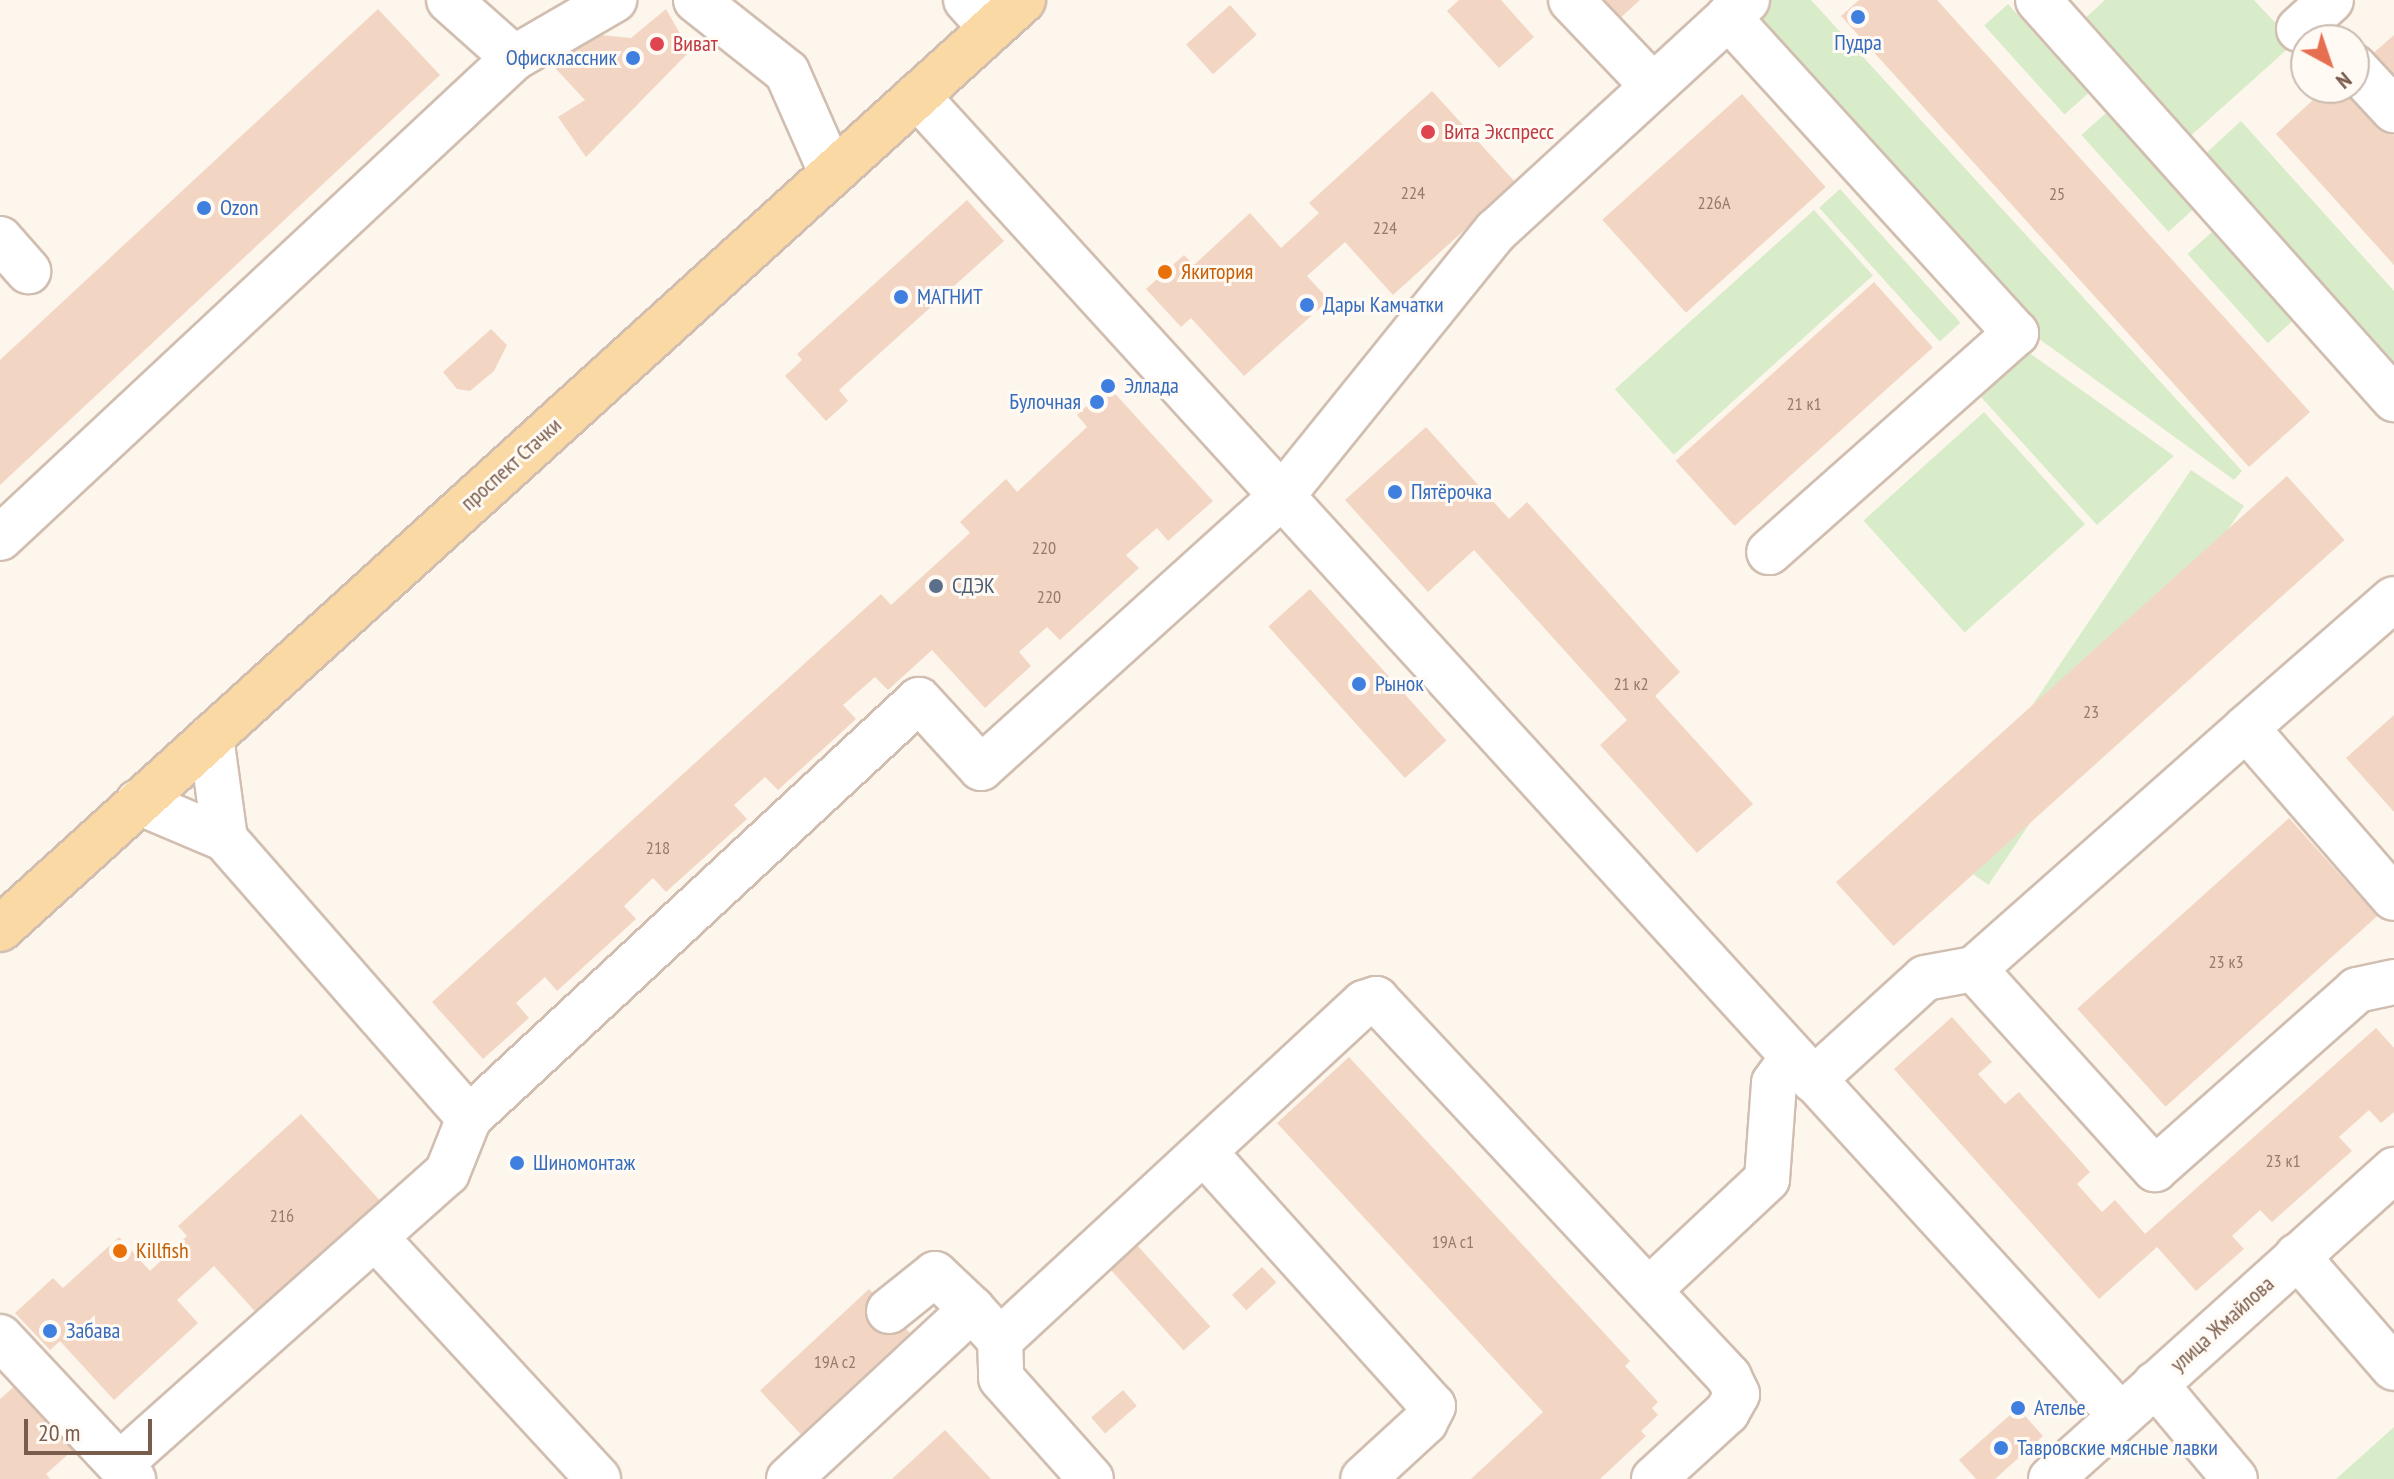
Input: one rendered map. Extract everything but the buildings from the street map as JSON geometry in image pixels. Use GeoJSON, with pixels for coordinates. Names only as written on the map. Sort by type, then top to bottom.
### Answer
{"type":"FeatureCollection","features":[{"type":"Feature","properties":{"kind":"main road","name":"проспект Стачки"},"geometry":{"type":"LineString","coordinates":[[0,929],[917,96],[994,9]]}},
{"type":"Feature","properties":{"kind":"street"},"geometry":{"type":"LineString","coordinates":[[449,0],[514,58]]}},
{"type":"Feature","properties":{"kind":"street"},"geometry":{"type":"LineString","coordinates":[[0,538],[514,58],[614,0]]}},
{"type":"Feature","properties":{"kind":"street"},"geometry":{"type":"LineString","coordinates":[[696,0],[787,72],[832,174]]}},
{"type":"Feature","properties":{"kind":"street"},"geometry":{"type":"LineString","coordinates":[[1571,0],[1652,85]]}},
{"type":"Feature","properties":{"kind":"street"},"geometry":{"type":"LineString","coordinates":[[2038,0],[2394,399]]}},
{"type":"Feature","properties":{"kind":"street"},"geometry":{"type":"LineString","coordinates":[[0,1337],[127,1472],[447,1173],[469,1118],[919,700],[981,768],[1281,497],[1496,231],[1737,8],[2016,333],[1769,552]]}},
{"type":"Feature","properties":{"kind":"street"},"geometry":{"type":"LineString","coordinates":[[2370,84],[2394,110]]}},
{"type":"Feature","properties":{"kind":"street"},"geometry":{"type":"LineString","coordinates":[[917,96],[2120,1415]]}},
{"type":"Feature","properties":{"kind":"street"},"geometry":{"type":"LineString","coordinates":[[1649,1290],[1767,1179],[1774,1083],[1803,1068],[1925,978],[1974,969],[2394,599]]}},
{"type":"Feature","properties":{"kind":"street"},"geometry":{"type":"LineString","coordinates":[[2246,728],[2394,898]]}},
{"type":"Feature","properties":{"kind":"street"},"geometry":{"type":"LineString","coordinates":[[211,737],[225,839]]}},
{"type":"Feature","properties":{"kind":"street"},"geometry":{"type":"LineString","coordinates":[[138,802],[225,839],[469,1118]]}},
{"type":"Feature","properties":{"kind":"street"},"geometry":{"type":"LineString","coordinates":[[1974,969],[2155,1169],[2357,990],[2394,982]]}},
{"type":"Feature","properties":{"kind":"street"},"geometry":{"type":"LineString","coordinates":[[789,1479],[1204,1152],[1364,1003],[1376,999],[1729,1377],[1737,1394],[1727,1412],[1654,1479]]}},
{"type":"Feature","properties":{"kind":"street"},"geometry":{"type":"LineString","coordinates":[[1204,1152],[1433,1406],[1425,1422],[1363,1479]]}},
{"type":"Feature","properties":{"kind":"street","name":"улица Жмайлова"},"geometry":{"type":"LineString","coordinates":[[2051,1479],[2394,1170]]}},
{"type":"Feature","properties":{"kind":"street"},"geometry":{"type":"LineString","coordinates":[[375,1237],[598,1479]]}},
{"type":"Feature","properties":{"kind":"street"},"geometry":{"type":"LineString","coordinates":[[2297,1256],[2394,1368]]}},
{"type":"Feature","properties":{"kind":"street"},"geometry":{"type":"LineString","coordinates":[[889,1311],[935,1274],[986,1324],[1008,1389],[1091,1479]]}},
{"type":"Feature","properties":{"kind":"street"},"geometry":{"type":"LineString","coordinates":[[2155,1384],[2235,1479]]}},
{"type":"Feature","properties":{"kind":"green space"},"geometry":{"type":"Polygon","coordinates":[[[1771,0],[1811,0],[2242,471],[2234,480],[2024,328],[1747,20],[1771,0]]]}},
{"type":"Feature","properties":{"kind":"green space"},"geometry":{"type":"Polygon","coordinates":[[[2105,0],[2254,0],[2290,39],[2290,47],[2186,140],[2080,23],[2105,0]]]}},
{"type":"Feature","properties":{"kind":"green space"},"geometry":{"type":"Polygon","coordinates":[[[2008,4],[2088,93],[2065,115],[1984,25],[2008,4]]]}},
{"type":"Feature","properties":{"kind":"green space"},"geometry":{"type":"Polygon","coordinates":[[[2106,113],[2193,210],[2168,232],[2081,135],[2106,113]]]}},
{"type":"Feature","properties":{"kind":"green space"},"geometry":{"type":"Polygon","coordinates":[[[2241,121],[2394,291],[2394,370],[2202,157],[2241,121]]]}},
{"type":"Feature","properties":{"kind":"green space"},"geometry":{"type":"Polygon","coordinates":[[[1840,189],[1960,323],[1940,342],[1819,208],[1840,189]]]}},
{"type":"Feature","properties":{"kind":"green space"},"geometry":{"type":"Polygon","coordinates":[[[1814,210],[1873,275],[1674,455],[1615,389],[1814,210]]]}},
{"type":"Feature","properties":{"kind":"green space"},"geometry":{"type":"Polygon","coordinates":[[[2212,232],[2292,321],[2268,343],[2187,254],[2212,232]]]}},
{"type":"Feature","properties":{"kind":"green space"},"geometry":{"type":"Polygon","coordinates":[[[2017,344],[2174,456],[2097,525],[1971,386],[2017,344]]]}},
{"type":"Feature","properties":{"kind":"green space"},"geometry":{"type":"Polygon","coordinates":[[[1984,412],[2085,524],[1965,633],[1864,520],[1984,412]]]}},
{"type":"Feature","properties":{"kind":"green space"},"geometry":{"type":"Polygon","coordinates":[[[2191,470],[2244,506],[1989,885],[1935,849],[2191,470]]]}},
{"type":"Feature","properties":{"kind":"green space"},"geometry":{"type":"Polygon","coordinates":[[[2394,1427],[2394,1479],[2336,1479],[2394,1427]]]}},
{"type":"Feature","properties":{"kind":"place","name":"Пудра"},"geometry":{"type":"Point","coordinates":[1858,17]}},
{"type":"Feature","properties":{"kind":"place","name":"Виват"},"geometry":{"type":"Point","coordinates":[657,44]}},
{"type":"Feature","properties":{"kind":"place","name":"Офисклассник"},"geometry":{"type":"Point","coordinates":[633,58]}},
{"type":"Feature","properties":{"kind":"place","name":"Вита Экспресс"},"geometry":{"type":"Point","coordinates":[1428,132]}},
{"type":"Feature","properties":{"kind":"place","name":"Ozon"},"geometry":{"type":"Point","coordinates":[204,208]}},
{"type":"Feature","properties":{"kind":"place","name":"Якитория"},"geometry":{"type":"Point","coordinates":[1165,272]}},
{"type":"Feature","properties":{"kind":"place","name":"МАГНИТ"},"geometry":{"type":"Point","coordinates":[901,297]}},
{"type":"Feature","properties":{"kind":"place","name":"Дары Камчатки"},"geometry":{"type":"Point","coordinates":[1307,305]}},
{"type":"Feature","properties":{"kind":"place","name":"Эллада"},"geometry":{"type":"Point","coordinates":[1108,386]}},
{"type":"Feature","properties":{"kind":"place","name":"Булочная"},"geometry":{"type":"Point","coordinates":[1097,402]}},
{"type":"Feature","properties":{"kind":"place","name":"Пятёрочка"},"geometry":{"type":"Point","coordinates":[1395,492]}},
{"type":"Feature","properties":{"kind":"place","name":"СДЭК"},"geometry":{"type":"Point","coordinates":[936,586]}},
{"type":"Feature","properties":{"kind":"place","name":"Рынок"},"geometry":{"type":"Point","coordinates":[1359,684]}},
{"type":"Feature","properties":{"kind":"place","name":"Шиномонтаж"},"geometry":{"type":"Point","coordinates":[517,1163]}},
{"type":"Feature","properties":{"kind":"place","name":"Killfish"},"geometry":{"type":"Point","coordinates":[120,1251]}},
{"type":"Feature","properties":{"kind":"place","name":"Забава"},"geometry":{"type":"Point","coordinates":[50,1331]}},
{"type":"Feature","properties":{"kind":"place","name":"Ателье"},"geometry":{"type":"Point","coordinates":[2018,1408]}},
{"type":"Feature","properties":{"kind":"place","name":"Тавровские мясные лавки"},"geometry":{"type":"Point","coordinates":[2001,1448]}}]}
